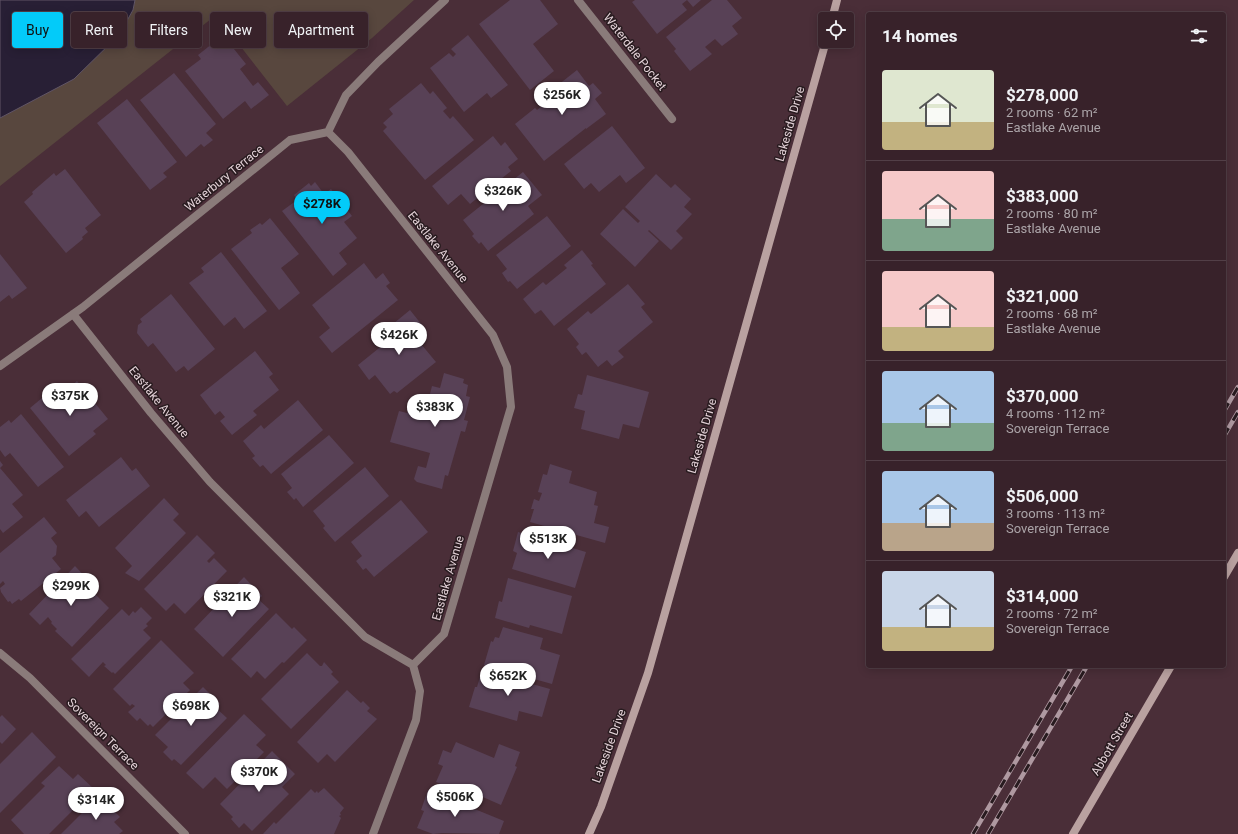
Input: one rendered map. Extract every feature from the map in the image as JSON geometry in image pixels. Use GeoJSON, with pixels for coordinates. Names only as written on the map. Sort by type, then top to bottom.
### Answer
{"type":"FeatureCollection","features":[{"type":"Feature","properties":{"kind":"street"},"geometry":{"type":"LineString","coordinates":[[328,132],[346,95],[378,62],[445,0]]}},
{"type":"Feature","properties":{"kind":"street","name":"Waterdale Pocket"},"geometry":{"type":"LineString","coordinates":[[578,0],[672,119]]}},
{"type":"Feature","properties":{"kind":"street"},"geometry":{"type":"LineString","coordinates":[[834,12],[837,0]]}},
{"type":"Feature","properties":{"kind":"street","name":"Lakeside Drive"},"geometry":{"type":"LineString","coordinates":[[589,834],[648,673],[824,48]]}},
{"type":"Feature","properties":{"kind":"street","name":"Waterbury Terrace"},"geometry":{"type":"LineString","coordinates":[[0,366],[73,314],[290,140],[328,132]]}},
{"type":"Feature","properties":{"kind":"street","name":"Eastlake Avenue"},"geometry":{"type":"LineString","coordinates":[[73,314],[151,413],[210,482],[364,637],[413,665],[444,634],[511,406],[507,367],[493,335],[348,152],[328,132]]}},
{"type":"Feature","properties":{"kind":"street"},"geometry":{"type":"LineString","coordinates":[[1226,574],[1238,553]]}},
{"type":"Feature","properties":{"kind":"street","name":"Sovereign Terrace"},"geometry":{"type":"LineString","coordinates":[[0,653],[30,678],[185,834]]}},
{"type":"Feature","properties":{"kind":"street"},"geometry":{"type":"LineString","coordinates":[[373,834],[416,720],[420,692],[413,665]]}},
{"type":"Feature","properties":{"kind":"street","name":"Abbott Street"},"geometry":{"type":"LineString","coordinates":[[1073,834],[1170,668]]}},
{"type":"Feature","properties":{"kind":"shaded area"},"geometry":{"type":"Polygon","coordinates":[[[0,0],[414,0],[368,41],[368,12],[274,12],[274,48],[360,48],[287,106],[242,48],[266,48],[266,12],[210,12],[210,20],[202,26],[202,12],[135,12],[135,48],[174,48],[0,186],[0,0]]]}},
{"type":"Feature","properties":{"kind":"shaded area"},"geometry":{"type":"Polygon","coordinates":[[[0,0],[135,0],[133,10],[127,21],[127,12],[71,12],[71,48],[106,48],[74,79],[0,118],[0,0]]]}},
{"type":"Feature","properties":{"kind":"building"},"geometry":{"type":"Polygon","coordinates":[[[510,0],[540,0],[558,24],[533,44],[554,71],[530,90],[479,24],[510,0]]]}},
{"type":"Feature","properties":{"kind":"building"},"geometry":{"type":"Polygon","coordinates":[[[635,0],[687,0],[682,4],[687,10],[657,34],[632,2],[635,0]]]}},
{"type":"Feature","properties":{"kind":"building"},"geometry":{"type":"Polygon","coordinates":[[[687,0],[701,0],[693,7],[687,0]]]}},
{"type":"Feature","properties":{"kind":"building"},"geometry":{"type":"Polygon","coordinates":[[[712,0],[727,0],[742,18],[732,26],[738,34],[722,46],[715,39],[705,47],[712,54],[690,71],[674,51],[676,49],[666,37],[712,0]]]}},
{"type":"Feature","properties":{"kind":"building"},"geometry":{"type":"Polygon","coordinates":[[[468,35],[508,85],[491,98],[487,93],[464,112],[430,68],[449,53],[453,57],[456,54],[451,49],[468,35]]]}},
{"type":"Feature","properties":{"kind":"building"},"geometry":{"type":"Polygon","coordinates":[[[210,46],[210,48],[233,48],[246,64],[240,69],[253,86],[258,82],[269,95],[251,109],[245,101],[223,119],[185,71],[201,59],[198,55],[210,46]]]}},
{"type":"Feature","properties":{"kind":"building"},"geometry":{"type":"Polygon","coordinates":[[[577,70],[589,86],[593,83],[602,93],[595,99],[606,114],[544,161],[515,124],[535,108],[537,110],[562,90],[558,85],[577,70]]]}},
{"type":"Feature","properties":{"kind":"building"},"geometry":{"type":"Polygon","coordinates":[[[174,73],[216,124],[206,133],[213,140],[204,147],[201,144],[186,157],[140,100],[174,73]]]}},
{"type":"Feature","properties":{"kind":"building"},"geometry":{"type":"Polygon","coordinates":[[[421,83],[430,94],[433,91],[447,108],[443,111],[450,119],[453,116],[474,140],[425,180],[383,131],[387,127],[383,123],[393,114],[389,109],[421,83]]]}},
{"type":"Feature","properties":{"kind":"building"},"geometry":{"type":"Polygon","coordinates":[[[127,99],[177,162],[163,173],[167,177],[150,190],[97,123],[127,99]]]}},
{"type":"Feature","properties":{"kind":"building"},"geometry":{"type":"Polygon","coordinates":[[[612,126],[645,168],[626,183],[620,175],[599,192],[591,183],[584,189],[564,164],[612,126]]]}},
{"type":"Feature","properties":{"kind":"building"},"geometry":{"type":"Polygon","coordinates":[[[493,136],[501,146],[505,142],[518,159],[508,167],[511,171],[470,204],[461,194],[448,205],[432,186],[493,136]]]}},
{"type":"Feature","properties":{"kind":"building"},"geometry":{"type":"Polygon","coordinates":[[[65,169],[101,215],[85,228],[88,232],[82,237],[83,239],[66,253],[24,202],[33,194],[32,192],[54,173],[56,176],[65,169]]]}},
{"type":"Feature","properties":{"kind":"building"},"geometry":{"type":"Polygon","coordinates":[[[523,172],[542,195],[528,206],[534,214],[488,251],[481,242],[479,244],[472,236],[474,234],[463,220],[523,172]]]}},
{"type":"Feature","properties":{"kind":"building"},"geometry":{"type":"Polygon","coordinates":[[[656,174],[671,188],[675,184],[691,199],[684,207],[692,214],[676,231],[683,238],[671,250],[649,230],[648,231],[659,241],[635,267],[600,234],[623,209],[638,223],[640,221],[625,207],[656,174]]]}},
{"type":"Feature","properties":{"kind":"building"},"geometry":{"type":"Polygon","coordinates":[[[315,182],[324,194],[331,189],[352,216],[344,222],[357,238],[339,253],[347,264],[333,276],[282,211],[297,200],[294,195],[309,183],[311,186],[315,182]]]}},
{"type":"Feature","properties":{"kind":"building"},"geometry":{"type":"Polygon","coordinates":[[[547,216],[571,246],[517,289],[510,281],[508,282],[502,273],[507,269],[496,255],[547,216]]]}},
{"type":"Feature","properties":{"kind":"building"},"geometry":{"type":"Polygon","coordinates":[[[270,218],[299,254],[281,268],[300,293],[279,310],[231,249],[252,233],[250,230],[260,223],[262,225],[270,218]]]}},
{"type":"Feature","properties":{"kind":"building"},"geometry":{"type":"Polygon","coordinates":[[[582,250],[593,264],[591,265],[606,284],[554,326],[541,310],[535,314],[523,299],[543,282],[546,285],[567,268],[564,265],[582,250]]]}},
{"type":"Feature","properties":{"kind":"building"},"geometry":{"type":"Polygon","coordinates":[[[221,252],[267,311],[244,329],[235,317],[224,326],[189,283],[204,272],[201,268],[221,252]]]}},
{"type":"Feature","properties":{"kind":"building"},"geometry":{"type":"Polygon","coordinates":[[[0,254],[27,288],[12,299],[9,295],[0,302],[0,254]]]}},
{"type":"Feature","properties":{"kind":"building"},"geometry":{"type":"Polygon","coordinates":[[[364,263],[376,279],[383,273],[390,283],[386,286],[398,300],[332,353],[319,337],[330,328],[312,305],[364,263]]]}},
{"type":"Feature","properties":{"kind":"building"},"geometry":{"type":"Polygon","coordinates":[[[628,284],[645,304],[641,307],[653,322],[618,351],[624,357],[612,366],[607,360],[598,367],[586,352],[582,355],[576,347],[579,344],[567,329],[588,311],[591,314],[628,284]]]}},
{"type":"Feature","properties":{"kind":"building"},"geometry":{"type":"Polygon","coordinates":[[[171,294],[215,349],[188,371],[184,366],[176,372],[153,343],[148,347],[137,333],[138,325],[142,322],[140,319],[171,294]]]}},
{"type":"Feature","properties":{"kind":"building"},"geometry":{"type":"Polygon","coordinates":[[[410,310],[426,330],[416,338],[436,362],[397,393],[394,391],[390,394],[375,375],[369,380],[358,365],[394,336],[388,328],[410,310]]]}},
{"type":"Feature","properties":{"kind":"building"},"geometry":{"type":"Polygon","coordinates":[[[255,351],[273,374],[269,377],[279,390],[253,411],[257,415],[232,435],[220,421],[225,417],[220,411],[215,415],[200,395],[255,351]]]}},
{"type":"Feature","properties":{"kind":"building"},"geometry":{"type":"Polygon","coordinates":[[[444,373],[464,379],[463,383],[468,385],[466,396],[470,397],[464,420],[468,421],[465,432],[461,431],[448,476],[445,475],[442,489],[417,482],[414,479],[418,466],[426,468],[430,453],[390,442],[399,411],[407,413],[411,398],[428,402],[432,386],[440,388],[444,373]]]}},
{"type":"Feature","properties":{"kind":"building"},"geometry":{"type":"Polygon","coordinates":[[[587,375],[649,392],[639,428],[623,424],[619,439],[581,429],[585,411],[574,408],[578,394],[582,395],[587,375]]]}},
{"type":"Feature","properties":{"kind":"building"},"geometry":{"type":"Polygon","coordinates":[[[77,381],[108,419],[93,431],[96,434],[69,456],[30,408],[48,393],[53,399],[57,396],[55,393],[65,384],[69,388],[77,381]]]}},
{"type":"Feature","properties":{"kind":"building"},"geometry":{"type":"Polygon","coordinates":[[[298,400],[323,430],[271,474],[263,465],[260,467],[252,458],[255,456],[243,441],[261,425],[264,429],[298,400]]]}},
{"type":"Feature","properties":{"kind":"building"},"geometry":{"type":"Polygon","coordinates":[[[21,414],[64,467],[38,487],[10,453],[5,457],[0,450],[0,427],[9,420],[11,423],[21,414]]]}},
{"type":"Feature","properties":{"kind":"building"},"geometry":{"type":"Polygon","coordinates":[[[329,435],[354,463],[303,507],[296,498],[294,500],[287,492],[292,488],[281,474],[329,435]]]}},
{"type":"Feature","properties":{"kind":"building"},"geometry":{"type":"Polygon","coordinates":[[[121,457],[132,471],[136,468],[150,486],[99,527],[86,511],[79,517],[66,500],[121,457]]]}},
{"type":"Feature","properties":{"kind":"building"},"geometry":{"type":"Polygon","coordinates":[[[0,461],[3,465],[0,468],[0,461]]]}},
{"type":"Feature","properties":{"kind":"building"},"geometry":{"type":"Polygon","coordinates":[[[550,464],[572,471],[569,483],[597,492],[594,505],[598,506],[594,523],[609,527],[605,543],[530,522],[534,509],[531,509],[534,499],[539,501],[542,493],[538,492],[543,474],[547,475],[550,464]]]}},
{"type":"Feature","properties":{"kind":"building"},"geometry":{"type":"Polygon","coordinates":[[[365,467],[389,496],[335,542],[323,528],[325,526],[313,511],[365,467]]]}},
{"type":"Feature","properties":{"kind":"building"},"geometry":{"type":"Polygon","coordinates":[[[0,468],[23,495],[12,504],[23,517],[3,533],[0,529],[0,468]]]}},
{"type":"Feature","properties":{"kind":"building"},"geometry":{"type":"Polygon","coordinates":[[[164,498],[179,514],[173,520],[186,533],[139,581],[125,573],[132,566],[115,548],[164,498]]]}},
{"type":"Feature","properties":{"kind":"building"},"geometry":{"type":"Polygon","coordinates":[[[401,500],[428,532],[374,577],[366,568],[363,570],[356,561],[362,556],[351,542],[401,500]]]}},
{"type":"Feature","properties":{"kind":"building"},"geometry":{"type":"Polygon","coordinates":[[[44,517],[57,533],[51,538],[57,546],[56,555],[52,558],[61,569],[21,601],[19,599],[12,604],[10,601],[8,602],[0,588],[5,584],[3,581],[0,584],[0,553],[44,517]]]}},
{"type":"Feature","properties":{"kind":"building"},"geometry":{"type":"Polygon","coordinates":[[[518,532],[586,552],[575,588],[512,569],[517,553],[513,551],[518,532]]]}},
{"type":"Feature","properties":{"kind":"building"},"geometry":{"type":"Polygon","coordinates":[[[197,535],[215,553],[207,561],[209,563],[214,558],[227,571],[185,614],[174,603],[166,611],[144,589],[197,535]]]}},
{"type":"Feature","properties":{"kind":"building"},"geometry":{"type":"Polygon","coordinates":[[[75,566],[90,582],[87,586],[109,608],[72,647],[55,631],[57,629],[48,617],[40,625],[29,614],[75,566]]]}},
{"type":"Feature","properties":{"kind":"building"},"geometry":{"type":"Polygon","coordinates":[[[244,577],[262,596],[258,599],[269,609],[223,657],[194,629],[244,577]]]}},
{"type":"Feature","properties":{"kind":"building"},"geometry":{"type":"Polygon","coordinates":[[[508,578],[572,596],[562,634],[530,625],[529,628],[495,618],[499,601],[502,602],[508,578]]]}},
{"type":"Feature","properties":{"kind":"building"},"geometry":{"type":"Polygon","coordinates":[[[141,607],[152,618],[146,624],[148,626],[143,630],[151,638],[115,674],[104,666],[106,665],[103,662],[89,677],[71,659],[122,609],[129,616],[133,611],[135,613],[141,607]]]}},
{"type":"Feature","properties":{"kind":"building"},"geometry":{"type":"Polygon","coordinates":[[[276,613],[292,629],[294,627],[307,640],[284,663],[282,662],[265,679],[257,671],[251,678],[231,659],[276,613]]]}},
{"type":"Feature","properties":{"kind":"building"},"geometry":{"type":"Polygon","coordinates":[[[503,627],[543,638],[540,649],[560,655],[552,684],[484,665],[491,641],[493,642],[495,637],[499,638],[503,627]]]}},
{"type":"Feature","properties":{"kind":"building"},"geometry":{"type":"Polygon","coordinates":[[[161,640],[194,673],[183,683],[190,690],[153,727],[150,724],[148,726],[140,718],[137,721],[128,712],[135,706],[132,704],[130,706],[113,689],[161,640]]]}},
{"type":"Feature","properties":{"kind":"building"},"geometry":{"type":"Polygon","coordinates":[[[307,653],[320,666],[322,666],[324,662],[333,672],[331,674],[339,682],[291,729],[261,699],[307,653]]]}},
{"type":"Feature","properties":{"kind":"building"},"geometry":{"type":"Polygon","coordinates":[[[482,670],[550,689],[542,717],[519,711],[517,721],[469,707],[482,670]]]}},
{"type":"Feature","properties":{"kind":"building"},"geometry":{"type":"Polygon","coordinates":[[[203,687],[220,704],[216,708],[227,718],[181,765],[174,759],[172,761],[163,752],[168,747],[155,735],[203,687]]]}},
{"type":"Feature","properties":{"kind":"building"},"geometry":{"type":"Polygon","coordinates":[[[347,690],[361,703],[363,701],[370,708],[367,711],[377,719],[335,762],[327,754],[318,763],[297,742],[347,690]]]}},
{"type":"Feature","properties":{"kind":"building"},"geometry":{"type":"Polygon","coordinates":[[[244,714],[266,735],[256,745],[264,752],[227,789],[215,777],[203,789],[186,773],[244,714]]]}},
{"type":"Feature","properties":{"kind":"building"},"geometry":{"type":"Polygon","coordinates":[[[2,715],[16,729],[2,744],[0,742],[0,717],[2,715]]]}},
{"type":"Feature","properties":{"kind":"building"},"geometry":{"type":"Polygon","coordinates":[[[32,732],[56,757],[0,813],[0,764],[32,732]]]}},
{"type":"Feature","properties":{"kind":"building"},"geometry":{"type":"Polygon","coordinates":[[[456,742],[494,758],[499,744],[520,752],[515,766],[517,767],[501,805],[460,787],[458,791],[436,782],[443,766],[438,764],[443,750],[451,753],[456,742]]]}},
{"type":"Feature","properties":{"kind":"building"},"geometry":{"type":"Polygon","coordinates":[[[272,751],[295,774],[282,787],[289,794],[252,831],[244,823],[239,828],[231,819],[233,817],[220,804],[272,751]]]}},
{"type":"Feature","properties":{"kind":"building"},"geometry":{"type":"Polygon","coordinates":[[[59,766],[73,779],[78,774],[94,789],[49,834],[24,834],[11,820],[45,786],[41,783],[59,766]]]}},
{"type":"Feature","properties":{"kind":"building"},"geometry":{"type":"Polygon","coordinates":[[[324,788],[344,808],[340,813],[341,815],[339,816],[341,818],[334,834],[263,834],[274,822],[276,824],[311,789],[315,793],[317,791],[318,793],[324,788]]]}},
{"type":"Feature","properties":{"kind":"building"},"geometry":{"type":"Polygon","coordinates":[[[428,790],[504,821],[499,834],[433,834],[417,828],[424,811],[421,810],[428,790]]]}},
{"type":"Feature","properties":{"kind":"building"},"geometry":{"type":"Polygon","coordinates":[[[99,796],[120,817],[114,822],[123,831],[119,834],[61,834],[99,796]]]}},
{"type":"Feature","properties":{"kind":"railway"},"geometry":{"type":"LineString","coordinates":[[1226,408],[1238,387]]}},
{"type":"Feature","properties":{"kind":"railway"},"geometry":{"type":"LineString","coordinates":[[1226,433],[1238,412]]}},
{"type":"Feature","properties":{"kind":"railway"},"geometry":{"type":"LineString","coordinates":[[973,834],[1071,668]]}},
{"type":"Feature","properties":{"kind":"railway"},"geometry":{"type":"LineString","coordinates":[[988,834],[1086,668]]}}]}
